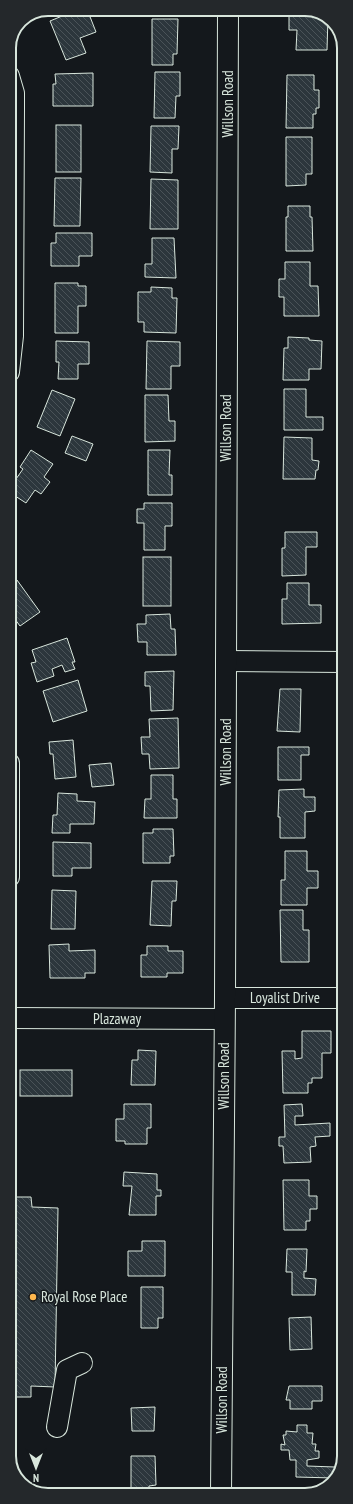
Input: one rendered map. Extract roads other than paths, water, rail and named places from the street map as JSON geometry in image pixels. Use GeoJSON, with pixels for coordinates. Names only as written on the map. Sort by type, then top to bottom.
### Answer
{"type":"FeatureCollection","features":[{"type":"Feature","properties":{"kind":"street","name":"Willson Road"},"geometry":{"type":"LineString","coordinates":[[221,1488],[225,998],[228,16]]}},
{"type":"Feature","properties":{"kind":"street"},"geometry":{"type":"LineString","coordinates":[[226,661],[337,662]]}},
{"type":"Feature","properties":{"kind":"street","name":"Loyalist Drive"},"geometry":{"type":"LineString","coordinates":[[225,998],[337,998]]}},
{"type":"Feature","properties":{"kind":"street","name":"Plazaway"},"geometry":{"type":"LineString","coordinates":[[16,1018],[224,1019]]}},
{"type":"Feature","properties":{"kind":"street"},"geometry":{"type":"LineString","coordinates":[[56,1427],[67,1370],[82,1363]]}},
{"type":"Feature","properties":{"kind":"place","name":"Royal Rose Place"},"geometry":{"type":"Point","coordinates":[33,1297]}}]}
